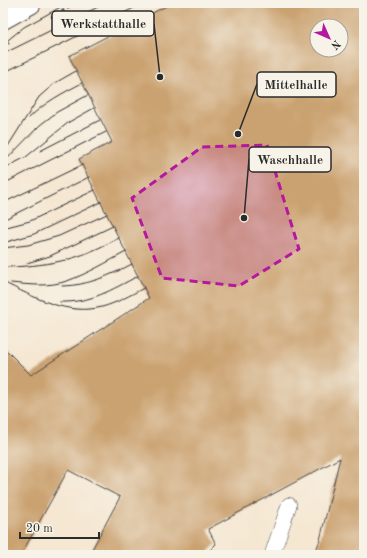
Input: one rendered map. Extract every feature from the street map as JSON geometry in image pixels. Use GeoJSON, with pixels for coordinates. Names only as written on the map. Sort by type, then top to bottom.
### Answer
{"type":"FeatureCollection","features":[{"type":"Feature","properties":{"kind":"street"},"geometry":{"type":"LineString","coordinates":[[3,18],[30,3]]}},
{"type":"Feature","properties":{"kind":"lane"},"geometry":{"type":"LineString","coordinates":[[272,555],[289,505]]}},
{"type":"Feature","properties":{"kind":"highlighted area"},"geometry":{"type":"Polygon","coordinates":[[[267,145],[299,249],[239,286],[162,278],[132,198],[202,147],[267,145]]]}},
{"type":"Feature","properties":{"kind":"building"},"geometry":{"type":"Polygon","coordinates":[[[172,3],[364,3],[364,555],[314,555],[320,540],[340,458],[208,529],[216,544],[205,555],[89,555],[120,497],[68,470],[21,555],[3,555],[3,347],[31,375],[149,298],[79,159],[112,142],[69,56],[172,3]]]}},
{"type":"Feature","properties":{"kind":"tram line"},"geometry":{"type":"LineString","coordinates":[[3,44],[24,27],[68,3]]}},
{"type":"Feature","properties":{"kind":"tram line"},"geometry":{"type":"LineString","coordinates":[[3,54],[106,3]]}},
{"type":"Feature","properties":{"kind":"tram line"},"geometry":{"type":"LineString","coordinates":[[3,73],[144,3]]}},
{"type":"Feature","properties":{"kind":"tram line"},"geometry":{"type":"LineString","coordinates":[[3,154],[39,97],[55,83],[76,71]]}},
{"type":"Feature","properties":{"kind":"tram line"},"geometry":{"type":"LineString","coordinates":[[29,118],[61,94],[82,83]]}},
{"type":"Feature","properties":{"kind":"tram line"},"geometry":{"type":"LineString","coordinates":[[3,163],[40,125],[57,112],[88,95]]}},
{"type":"Feature","properties":{"kind":"tram line"},"geometry":{"type":"LineString","coordinates":[[3,169],[26,157],[69,122],[94,108]]}},
{"type":"Feature","properties":{"kind":"tram line"},"geometry":{"type":"LineString","coordinates":[[40,151],[100,120]]}},
{"type":"Feature","properties":{"kind":"tram line"},"geometry":{"type":"LineString","coordinates":[[3,184],[106,132]]}},
{"type":"Feature","properties":{"kind":"tram line"},"geometry":{"type":"LineString","coordinates":[[3,203],[82,165]]}},
{"type":"Feature","properties":{"kind":"tram line"},"geometry":{"type":"LineString","coordinates":[[3,220],[89,177]]}},
{"type":"Feature","properties":{"kind":"tram line"},"geometry":{"type":"LineString","coordinates":[[3,228],[30,221],[95,190]]}},
{"type":"Feature","properties":{"kind":"tram line"},"geometry":{"type":"LineString","coordinates":[[3,243],[34,234],[101,202]]}},
{"type":"Feature","properties":{"kind":"tram line"},"geometry":{"type":"LineString","coordinates":[[3,248],[28,245],[59,236],[107,214]]}},
{"type":"Feature","properties":{"kind":"tram line"},"geometry":{"type":"LineString","coordinates":[[27,263],[50,256],[113,226]]}},
{"type":"Feature","properties":{"kind":"tram line"},"geometry":{"type":"LineString","coordinates":[[3,267],[40,265],[68,259],[91,251],[119,238]]}},
{"type":"Feature","properties":{"kind":"tram line"},"geometry":{"type":"LineString","coordinates":[[11,283],[39,285],[60,283],[97,268],[126,252]]}},
{"type":"Feature","properties":{"kind":"tram line"},"geometry":{"type":"LineString","coordinates":[[62,286],[71,286],[90,282],[132,264]]}},
{"type":"Feature","properties":{"kind":"tram line"},"geometry":{"type":"LineString","coordinates":[[60,302],[71,302],[91,298],[110,291],[138,276]]}},
{"type":"Feature","properties":{"kind":"tram line"},"geometry":{"type":"LineString","coordinates":[[3,282],[51,304],[76,309],[102,307],[123,299],[144,288]]}},
{"type":"Feature","properties":{"kind":"place","name":"Werkstatthalle"},"geometry":{"type":"Point","coordinates":[160,77]}},
{"type":"Feature","properties":{"kind":"place","name":"Mittelhalle"},"geometry":{"type":"Point","coordinates":[238,134]}},
{"type":"Feature","properties":{"kind":"place","name":"Waschhalle"},"geometry":{"type":"Point","coordinates":[244,218]}}]}
